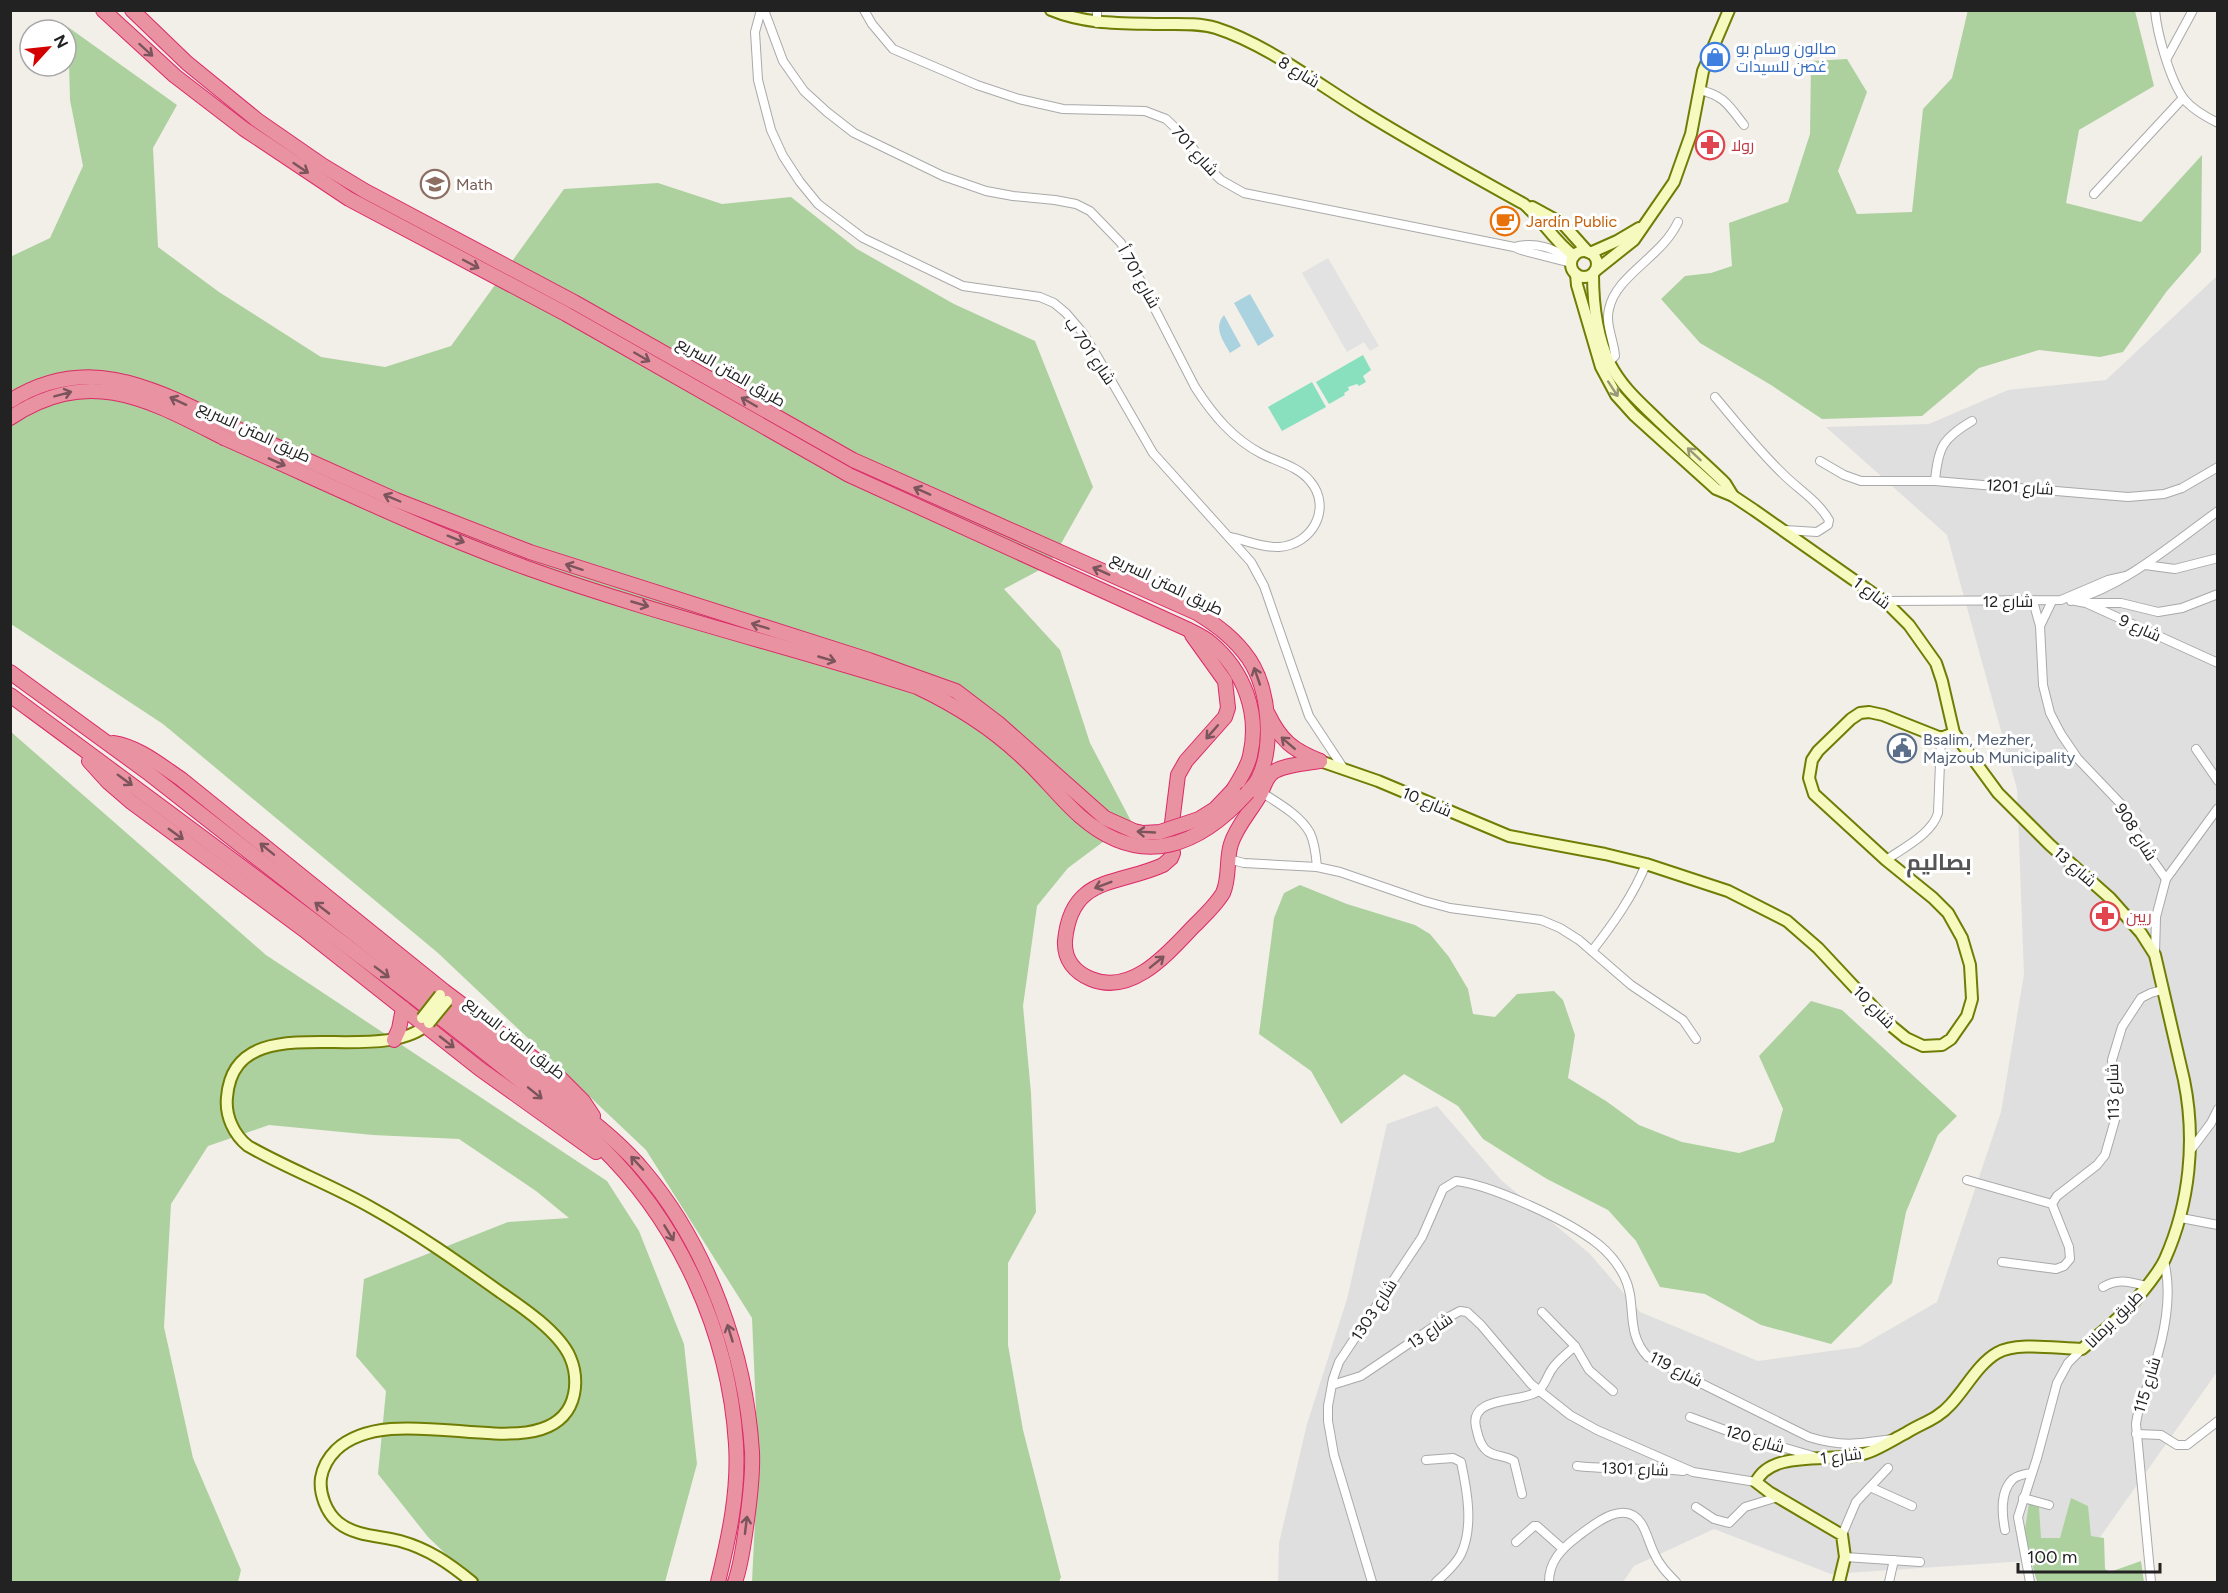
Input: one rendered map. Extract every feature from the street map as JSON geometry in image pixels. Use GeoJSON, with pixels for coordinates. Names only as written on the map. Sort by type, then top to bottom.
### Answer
{"type":"FeatureCollection","features":[{"type":"Feature","properties":{"kind":"highway","name":"طريق المتن السريع"},"geometry":{"type":"LineString","coordinates":[[10,418],[51,397],[74,391],[128,395],[530,552],[869,660],[956,691],[998,723],[1105,818],[1134,831],[1160,832],[1199,819],[1215,808],[1233,790],[1250,755],[1252,713],[1249,698],[1240,677],[1210,642],[1187,629],[849,475],[566,314],[349,199],[244,129],[175,76],[103,10]]}},
{"type":"Feature","properties":{"kind":"highway","name":"طريق المتن السريع"},"geometry":{"type":"LineString","coordinates":[[10,401],[31,388],[75,377],[122,380],[153,389],[227,432],[392,513],[527,568],[628,601],[917,687],[951,702],[991,730],[1021,755],[1080,816],[1115,840],[1142,847],[1170,844],[1190,838],[1210,828],[1259,785],[1266,750],[1268,713],[1255,669],[1221,627],[1197,613],[853,460],[574,302],[365,191],[322,165],[257,120],[187,63],[132,10]]}},
{"type":"Feature","properties":{"kind":"highway"},"geometry":{"type":"LineString","coordinates":[[1172,823],[1178,775],[1186,762],[1225,717],[1228,708],[1225,681],[1187,629]]}},
{"type":"Feature","properties":{"kind":"highway","name":"طريق المتن السريع"},"geometry":{"type":"LineString","coordinates":[[10,672],[106,741],[414,980],[600,1128],[645,1172],[690,1238],[703,1262],[734,1344],[743,1386],[752,1453],[741,1565],[735,1582]]}},
{"type":"Feature","properties":{"kind":"highway","name":"طريق المتن السريع"},"geometry":{"type":"LineString","coordinates":[[10,695],[223,852],[445,1021],[576,1125],[612,1160],[660,1216],[704,1302],[721,1353],[731,1400],[736,1446],[731,1530],[718,1582]]}},
{"type":"Feature","properties":{"kind":"highway"},"geometry":{"type":"LineString","coordinates":[[1268,713],[1279,734],[1288,744],[1322,762]]}},
{"type":"Feature","properties":{"kind":"highway"},"geometry":{"type":"LineString","coordinates":[[70,739],[108,782],[130,801],[303,929],[480,1069],[581,1142],[612,1160]]}},
{"type":"Feature","properties":{"kind":"highway"},"geometry":{"type":"LineString","coordinates":[[106,741],[138,751],[181,779],[445,996],[560,1078],[583,1101],[600,1128]]}},
{"type":"Feature","properties":{"kind":"highway"},"geometry":{"type":"LineString","coordinates":[[1173,853],[1163,865],[1103,884],[1089,890],[1081,897],[1072,912],[1065,939],[1068,960],[1077,971],[1098,981],[1114,982],[1134,976],[1159,963],[1208,912],[1223,892],[1232,842],[1259,785],[1273,772],[1322,762]]}},
{"type":"Feature","properties":{"kind":"highway"},"geometry":{"type":"LineString","coordinates":[[394,1040],[399,1029],[403,1008]]}},
{"type":"Feature","properties":{"kind":"street","name":"شارع 701 أ"},"geometry":{"type":"LineString","coordinates":[[763,10],[783,61],[804,91],[854,133],[943,176],[986,191],[1076,204],[1090,211],[1121,243],[1195,387],[1209,409],[1242,443],[1303,473],[1318,494],[1320,509],[1318,519],[1306,537],[1296,544],[1275,547],[1230,537]]}},
{"type":"Feature","properties":{"kind":"street","name":"شارع 701 ب"},"geometry":{"type":"LineString","coordinates":[[763,10],[755,32],[758,80],[771,130],[783,156],[818,204],[863,238],[963,286],[1018,292],[1041,297],[1054,303],[1083,333],[1153,453],[1251,562],[1264,586],[1309,716],[1344,769]]}},
{"type":"Feature","properties":{"kind":"street","name":"شارع 701"},"geometry":{"type":"LineString","coordinates":[[864,10],[872,24],[893,49],[977,85],[1018,99],[1064,109],[1145,111],[1166,119],[1187,139],[1202,162],[1244,194],[1514,247],[1530,244],[1544,246],[1573,260]]}},
{"type":"Feature","properties":{"kind":"street","name":"شارع 8"},"geometry":{"type":"LineString","coordinates":[[1051,10],[1097,23],[1193,24],[1215,28],[1240,38],[1282,61],[1389,128],[1524,204],[1544,212],[1563,224],[1589,252]]}},
{"type":"Feature","properties":{"kind":"street"},"geometry":{"type":"LineString","coordinates":[[1097,10],[1097,23]]}},
{"type":"Feature","properties":{"kind":"street"},"geometry":{"type":"LineString","coordinates":[[1642,227],[1589,252],[1581,252],[1573,260],[1576,274],[1585,277],[1594,272],[1630,244],[1666,194],[1680,169],[1691,135],[1703,71],[1729,10]]}},
{"type":"Feature","properties":{"kind":"street"},"geometry":{"type":"LineString","coordinates":[[2155,10],[2163,52],[2183,98],[2196,111],[2217,123]]}},
{"type":"Feature","properties":{"kind":"street"},"geometry":{"type":"LineString","coordinates":[[2167,58],[2193,10]]}},
{"type":"Feature","properties":{"kind":"street"},"geometry":{"type":"LineString","coordinates":[[756,48],[768,42],[774,42]]}},
{"type":"Feature","properties":{"kind":"street"},"geometry":{"type":"LineString","coordinates":[[1699,90],[1711,92],[1723,99],[1744,125]]}},
{"type":"Feature","properties":{"kind":"street"},"geometry":{"type":"LineString","coordinates":[[2094,194],[2183,98]]}},
{"type":"Feature","properties":{"kind":"street","name":"شارع 8"},"geometry":{"type":"LineString","coordinates":[[1524,204],[1540,218],[1573,260]]}},
{"type":"Feature","properties":{"kind":"street"},"geometry":{"type":"LineString","coordinates":[[1605,364],[1615,356],[1608,319],[1611,302],[1625,280],[1659,250],[1678,222]]}},
{"type":"Feature","properties":{"kind":"street"},"geometry":{"type":"LineString","coordinates":[[1589,252],[1596,258],[1594,272]]}},
{"type":"Feature","properties":{"kind":"street","name":"شارع 1"},"geometry":{"type":"LineString","coordinates":[[1594,272],[1598,324],[1605,364]]}},
{"type":"Feature","properties":{"kind":"street","name":"شارع 1"},"geometry":{"type":"LineString","coordinates":[[1576,274],[1577,285],[1616,395],[1634,415],[1716,489],[1733,496],[1885,601],[1909,625],[1936,663],[1945,690],[1954,733]]}},
{"type":"Feature","properties":{"kind":"street"},"geometry":{"type":"LineString","coordinates":[[1715,397],[1762,453],[1785,476],[1811,496],[1829,520],[1828,525],[1817,532],[1780,530]]}},
{"type":"Feature","properties":{"kind":"street"},"geometry":{"type":"LineString","coordinates":[[1935,481],[1941,447],[1950,435],[1972,421]]}},
{"type":"Feature","properties":{"kind":"street","name":"شارع 1201"},"geometry":{"type":"LineString","coordinates":[[1820,461],[1844,475],[1861,481],[1935,481],[2128,497],[2146,496],[2182,488],[2217,467]]}},
{"type":"Feature","properties":{"kind":"street","name":"شارع 12"},"geometry":{"type":"LineString","coordinates":[[2070,601],[2109,587],[2145,565],[2217,511]]}},
{"type":"Feature","properties":{"kind":"street"},"geometry":{"type":"LineString","coordinates":[[2145,565],[2175,569],[2217,558]]}},
{"type":"Feature","properties":{"kind":"street","name":"شارع 12"},"geometry":{"type":"LineString","coordinates":[[1885,601],[2052,601],[2061,600],[2108,580],[2126,576]]}},
{"type":"Feature","properties":{"kind":"street"},"geometry":{"type":"LineString","coordinates":[[2086,603],[2121,603],[2158,612],[2182,608],[2217,594]]}},
{"type":"Feature","properties":{"kind":"street","name":"شارع 9"},"geometry":{"type":"LineString","coordinates":[[2061,600],[2086,603],[2217,663]]}},
{"type":"Feature","properties":{"kind":"street","name":"شارع 908"},"geometry":{"type":"LineString","coordinates":[[2033,601],[2040,626],[2043,685],[2050,713],[2078,759],[2121,804],[2147,852],[2166,879]]}},
{"type":"Feature","properties":{"kind":"street","name":"شارع 908"},"geometry":{"type":"LineString","coordinates":[[2040,626],[2052,601]]}},
{"type":"Feature","properties":{"kind":"street","name":"شارع 10"},"geometry":{"type":"LineString","coordinates":[[1322,762],[1509,836],[1646,864],[1728,891],[1787,921],[1818,948],[1889,1024],[1906,1038],[1923,1046],[1942,1045],[1951,1039],[1961,1028],[1967,1016],[1972,999],[1970,965],[1962,938],[1948,914],[1934,898],[1886,861],[1814,794],[1809,778],[1812,760],[1851,719],[1860,713],[1883,715],[1941,738]]}},
{"type":"Feature","properties":{"kind":"street"},"geometry":{"type":"LineString","coordinates":[[1886,861],[1935,822],[1938,813],[1941,738],[1954,733]]}},
{"type":"Feature","properties":{"kind":"street","name":"شارع 13"},"geometry":{"type":"LineString","coordinates":[[1954,733],[1998,793],[2050,845],[2124,912],[2141,933],[2155,955],[2168,1016]]}},
{"type":"Feature","properties":{"kind":"street"},"geometry":{"type":"LineString","coordinates":[[2196,749],[2217,781]]}},
{"type":"Feature","properties":{"kind":"street"},"geometry":{"type":"LineString","coordinates":[[1259,785],[1293,815],[1310,834],[1317,867]]}},
{"type":"Feature","properties":{"kind":"street"},"geometry":{"type":"LineString","coordinates":[[2155,955],[2156,917],[2166,879],[2217,808]]}},
{"type":"Feature","properties":{"kind":"street"},"geometry":{"type":"LineString","coordinates":[[1228,860],[1317,867],[1348,875],[1424,902],[1450,908],[1541,920],[1560,927],[1631,985],[1683,1020],[1696,1039]]}},
{"type":"Feature","properties":{"kind":"street"},"geometry":{"type":"LineString","coordinates":[[1592,951],[1627,902],[1646,864]]}},
{"type":"Feature","properties":{"kind":"street","name":"شارع 113"},"geometry":{"type":"LineString","coordinates":[[2052,1204],[2057,1196],[2097,1165],[2110,1144],[2115,1120],[2112,1060],[2122,1027],[2141,998],[2162,990]]}},
{"type":"Feature","properties":{"kind":"street"},"geometry":{"type":"LineString","coordinates":[[445,996],[422,1024],[394,1040],[369,1043],[298,1041],[264,1049],[244,1060],[233,1075],[227,1092],[228,1112],[235,1131],[248,1146],[372,1208],[438,1248],[523,1308],[566,1349],[574,1366],[576,1386],[567,1412],[549,1428],[524,1433],[419,1428],[374,1431],[345,1442],[325,1464],[321,1479],[321,1493],[333,1517],[339,1523],[358,1532],[400,1541],[431,1553],[472,1582]]}},
{"type":"Feature","properties":{"kind":"street","name":"طريق برمانا"},"geometry":{"type":"LineString","coordinates":[[2030,1582],[2018,1517],[2057,1383],[2068,1363],[2132,1304],[2146,1286],[2164,1261],[2181,1218],[2190,1151],[2188,1097],[2168,1016]]}},
{"type":"Feature","properties":{"kind":"street"},"geometry":{"type":"LineString","coordinates":[[2190,1151],[2211,1123],[2217,1109]]}},
{"type":"Feature","properties":{"kind":"street"},"geometry":{"type":"LineString","coordinates":[[1967,1180],[2052,1204],[2069,1247],[2070,1254],[2067,1263],[2056,1269],[2002,1262]]}},
{"type":"Feature","properties":{"kind":"street","name":"شارع 119"},"geometry":{"type":"LineString","coordinates":[[1422,1237],[1447,1185],[1456,1181],[1490,1188],[1576,1230],[1598,1244],[1608,1254],[1624,1276],[1628,1287],[1634,1336],[1648,1357],[1791,1428],[1830,1444],[1853,1445],[1896,1438]]}},
{"type":"Feature","properties":{"kind":"street"},"geometry":{"type":"LineString","coordinates":[[2181,1218],[2217,1225]]}},
{"type":"Feature","properties":{"kind":"street","name":"شارع 1303"},"geometry":{"type":"LineString","coordinates":[[1332,1385],[1339,1362],[1422,1237]]}},
{"type":"Feature","properties":{"kind":"street","name":"شارع 115"},"geometry":{"type":"LineString","coordinates":[[2151,1582],[2136,1434],[2137,1413],[2155,1364],[2168,1301],[2169,1280],[2164,1261]]}},
{"type":"Feature","properties":{"kind":"street"},"geometry":{"type":"LineString","coordinates":[[2103,1287],[2119,1281],[2146,1286]]}},
{"type":"Feature","properties":{"kind":"street","name":"شارع 13"},"geometry":{"type":"LineString","coordinates":[[1332,1385],[1351,1380],[1374,1369],[1438,1324],[1460,1311],[1467,1312],[1481,1324],[1539,1391],[1570,1415],[1597,1430],[1693,1472],[1756,1482]]}},
{"type":"Feature","properties":{"kind":"street"},"geometry":{"type":"LineString","coordinates":[[1542,1312],[1575,1346],[1589,1370],[1613,1391]]}},
{"type":"Feature","properties":{"kind":"street"},"geometry":{"type":"LineString","coordinates":[[1522,1494],[1514,1461],[1490,1453],[1484,1448],[1475,1420],[1481,1408],[1494,1403],[1520,1399],[1539,1391],[1553,1367],[1575,1346]]}},
{"type":"Feature","properties":{"kind":"street","name":"شارع 1"},"geometry":{"type":"LineString","coordinates":[[1756,1482],[1762,1472],[1773,1464],[1851,1457],[1869,1452],[1931,1421],[1943,1413],[1985,1363],[1997,1353],[2021,1347],[2082,1350]]}},
{"type":"Feature","properties":{"kind":"street"},"geometry":{"type":"LineString","coordinates":[[1332,1385],[1328,1421],[1334,1455],[1372,1582]]}},
{"type":"Feature","properties":{"kind":"street","name":"شارع 120"},"geometry":{"type":"LineString","coordinates":[[1690,1417],[1732,1433],[1821,1458]]}},
{"type":"Feature","properties":{"kind":"street"},"geometry":{"type":"LineString","coordinates":[[2136,1434],[2162,1435],[2177,1445],[2187,1445],[2217,1421]]}},
{"type":"Feature","properties":{"kind":"street"},"geometry":{"type":"LineString","coordinates":[[1426,1460],[1453,1458],[1461,1462],[1465,1481],[1468,1524],[1464,1543],[1460,1555],[1436,1582]]}},
{"type":"Feature","properties":{"kind":"street","name":"شارع 1301"},"geometry":{"type":"LineString","coordinates":[[1577,1466],[1618,1469],[1655,1468],[1693,1472]]}},
{"type":"Feature","properties":{"kind":"street"},"geometry":{"type":"LineString","coordinates":[[1839,1582],[1845,1557],[1842,1535],[1856,1502],[1888,1468]]}},
{"type":"Feature","properties":{"kind":"street"},"geometry":{"type":"LineString","coordinates":[[2005,1530],[2002,1516],[2008,1486],[2016,1477],[2031,1473]]}},
{"type":"Feature","properties":{"kind":"street"},"geometry":{"type":"LineString","coordinates":[[1756,1482],[1842,1535]]}},
{"type":"Feature","properties":{"kind":"street"},"geometry":{"type":"LineString","coordinates":[[1870,1486],[1912,1506]]}},
{"type":"Feature","properties":{"kind":"street"},"geometry":{"type":"LineString","coordinates":[[1696,1507],[1714,1519],[1729,1523],[1745,1507],[1778,1497]]}},
{"type":"Feature","properties":{"kind":"street"},"geometry":{"type":"LineString","coordinates":[[2023,1498],[2049,1505]]}},
{"type":"Feature","properties":{"kind":"street"},"geometry":{"type":"LineString","coordinates":[[1549,1582],[1552,1565],[1563,1549],[1609,1515],[1628,1514],[1642,1524],[1654,1554],[1676,1582]]}},
{"type":"Feature","properties":{"kind":"street"},"geometry":{"type":"LineString","coordinates":[[1516,1542],[1534,1526],[1538,1526],[1563,1549]]}},
{"type":"Feature","properties":{"kind":"street"},"geometry":{"type":"LineString","coordinates":[[1845,1557],[1920,1562]]}},
{"type":"Feature","properties":{"kind":"street"},"geometry":{"type":"LineString","coordinates":[[1889,1582],[1894,1560]]}},
{"type":"Feature","properties":{"kind":"shaded area"},"geometry":{"type":"Polygon","coordinates":[[[1328,258],[1379,346],[1370,351],[1364,342],[1347,352],[1302,273],[1328,258]]]}},
{"type":"Feature","properties":{"kind":"shaded area"},"geometry":{"type":"Polygon","coordinates":[[[2217,276],[2217,1372],[2086,1557],[1831,1574],[1714,1529],[1634,1566],[1623,1582],[1278,1582],[1279,1543],[1307,1424],[1347,1299],[1387,1124],[1437,1106],[1501,1180],[1589,1253],[1640,1312],[1758,1361],[1859,1347],[1937,1302],[2001,1112],[2024,974],[2017,789],[1947,535],[1826,427],[1929,424],[2008,390],[2106,380],[2217,276]]]}},
{"type":"Feature","properties":{"kind":"green space"},"geometry":{"type":"Polygon","coordinates":[[[1968,10],[2135,11],[2154,86],[2079,130],[2066,203],[2141,222],[2202,155],[2201,252],[2167,291],[2123,352],[2100,357],[2039,350],[1979,368],[1922,416],[1822,419],[1771,385],[1700,343],[1661,299],[1685,276],[1711,273],[1732,266],[1729,223],[1788,202],[1810,134],[1811,61],[1847,59],[1867,92],[1838,171],[1857,214],[1912,212],[1923,109],[1952,78],[1968,10]]]}},
{"type":"Feature","properties":{"kind":"green space"},"geometry":{"type":"Polygon","coordinates":[[[78,34],[177,105],[153,148],[158,247],[219,292],[321,357],[385,367],[451,346],[564,189],[658,183],[722,204],[791,197],[857,249],[954,304],[1035,341],[1093,487],[1049,565],[1004,589],[1060,650],[1090,743],[1131,821],[1068,868],[1037,906],[1023,1006],[1031,1093],[1036,1212],[1008,1263],[1008,1345],[1023,1430],[1061,1577],[1059,1582],[752,1582],[758,1458],[752,1318],[646,1150],[438,953],[163,724],[11,624],[10,257],[50,238],[83,166],[70,100],[69,78],[78,78],[78,34]]]}},
{"type":"Feature","properties":{"kind":"green space"},"geometry":{"type":"Polygon","coordinates":[[[1363,355],[1371,370],[1363,376],[1366,382],[1359,386],[1357,384],[1348,387],[1349,390],[1344,393],[1345,395],[1329,404],[1316,382],[1363,355]]]}},
{"type":"Feature","properties":{"kind":"green space"},"geometry":{"type":"Polygon","coordinates":[[[1312,382],[1326,407],[1282,431],[1268,407],[1312,382]]]}},
{"type":"Feature","properties":{"kind":"green space"},"geometry":{"type":"Polygon","coordinates":[[[10,731],[266,955],[607,1181],[639,1231],[684,1344],[697,1464],[665,1582],[475,1582],[428,1537],[378,1474],[386,1391],[356,1356],[364,1279],[508,1222],[569,1218],[536,1191],[459,1139],[373,1135],[269,1125],[208,1146],[171,1204],[164,1327],[193,1458],[241,1570],[238,1582],[11,1582],[10,731]]]}},
{"type":"Feature","properties":{"kind":"green space"},"geometry":{"type":"Polygon","coordinates":[[[1300,885],[1347,904],[1415,925],[1430,934],[1449,957],[1468,989],[1473,1014],[1495,1017],[1517,994],[1554,991],[1563,1000],[1575,1035],[1568,1078],[1639,1125],[1682,1142],[1739,1153],[1774,1142],[1783,1109],[1759,1056],[1811,1001],[1842,1010],[1957,1116],[1938,1135],[1906,1212],[1892,1283],[1831,1344],[1761,1325],[1705,1294],[1660,1287],[1636,1241],[1608,1210],[1547,1179],[1483,1139],[1458,1106],[1404,1074],[1341,1124],[1311,1071],[1259,1034],[1274,918],[1284,893],[1300,885]]]}},
{"type":"Feature","properties":{"kind":"green space"},"geometry":{"type":"Polygon","coordinates":[[[2071,1498],[2088,1506],[2091,1536],[2104,1538],[2105,1569],[2110,1572],[2141,1561],[2144,1582],[2037,1582],[2024,1535],[2029,1504],[2039,1507],[2041,1538],[2060,1538],[2071,1498]]]}},
{"type":"Feature","properties":{"kind":"water"},"geometry":{"type":"Polygon","coordinates":[[[1250,294],[1274,336],[1258,346],[1234,303],[1250,294]]]}},
{"type":"Feature","properties":{"kind":"water"},"geometry":{"type":"Polygon","coordinates":[[[1224,315],[1241,346],[1230,353],[1219,329],[1224,315]]]}},
{"type":"Feature","properties":{"kind":"place","name":"صالون وسام بو غصن للسيدات"},"geometry":{"type":"Point","coordinates":[1715,57]}},
{"type":"Feature","properties":{"kind":"place","name":"رولا"},"geometry":{"type":"Point","coordinates":[1710,145]}},
{"type":"Feature","properties":{"kind":"place","name":"Math"},"geometry":{"type":"Point","coordinates":[435,184]}},
{"type":"Feature","properties":{"kind":"place","name":"Jardin Public"},"geometry":{"type":"Point","coordinates":[1505,221]}},
{"type":"Feature","properties":{"kind":"place","name":"Bsalim, Mezher, Majzoub Municipality"},"geometry":{"type":"Point","coordinates":[1902,748]}},
{"type":"Feature","properties":{"kind":"place","name":"ريين"},"geometry":{"type":"Point","coordinates":[2105,916]}},
{"type":"Feature","properties":{"kind":"district","name":"بصاليم"},"geometry":{"type":"Point","coordinates":[1939,862]}}]}
